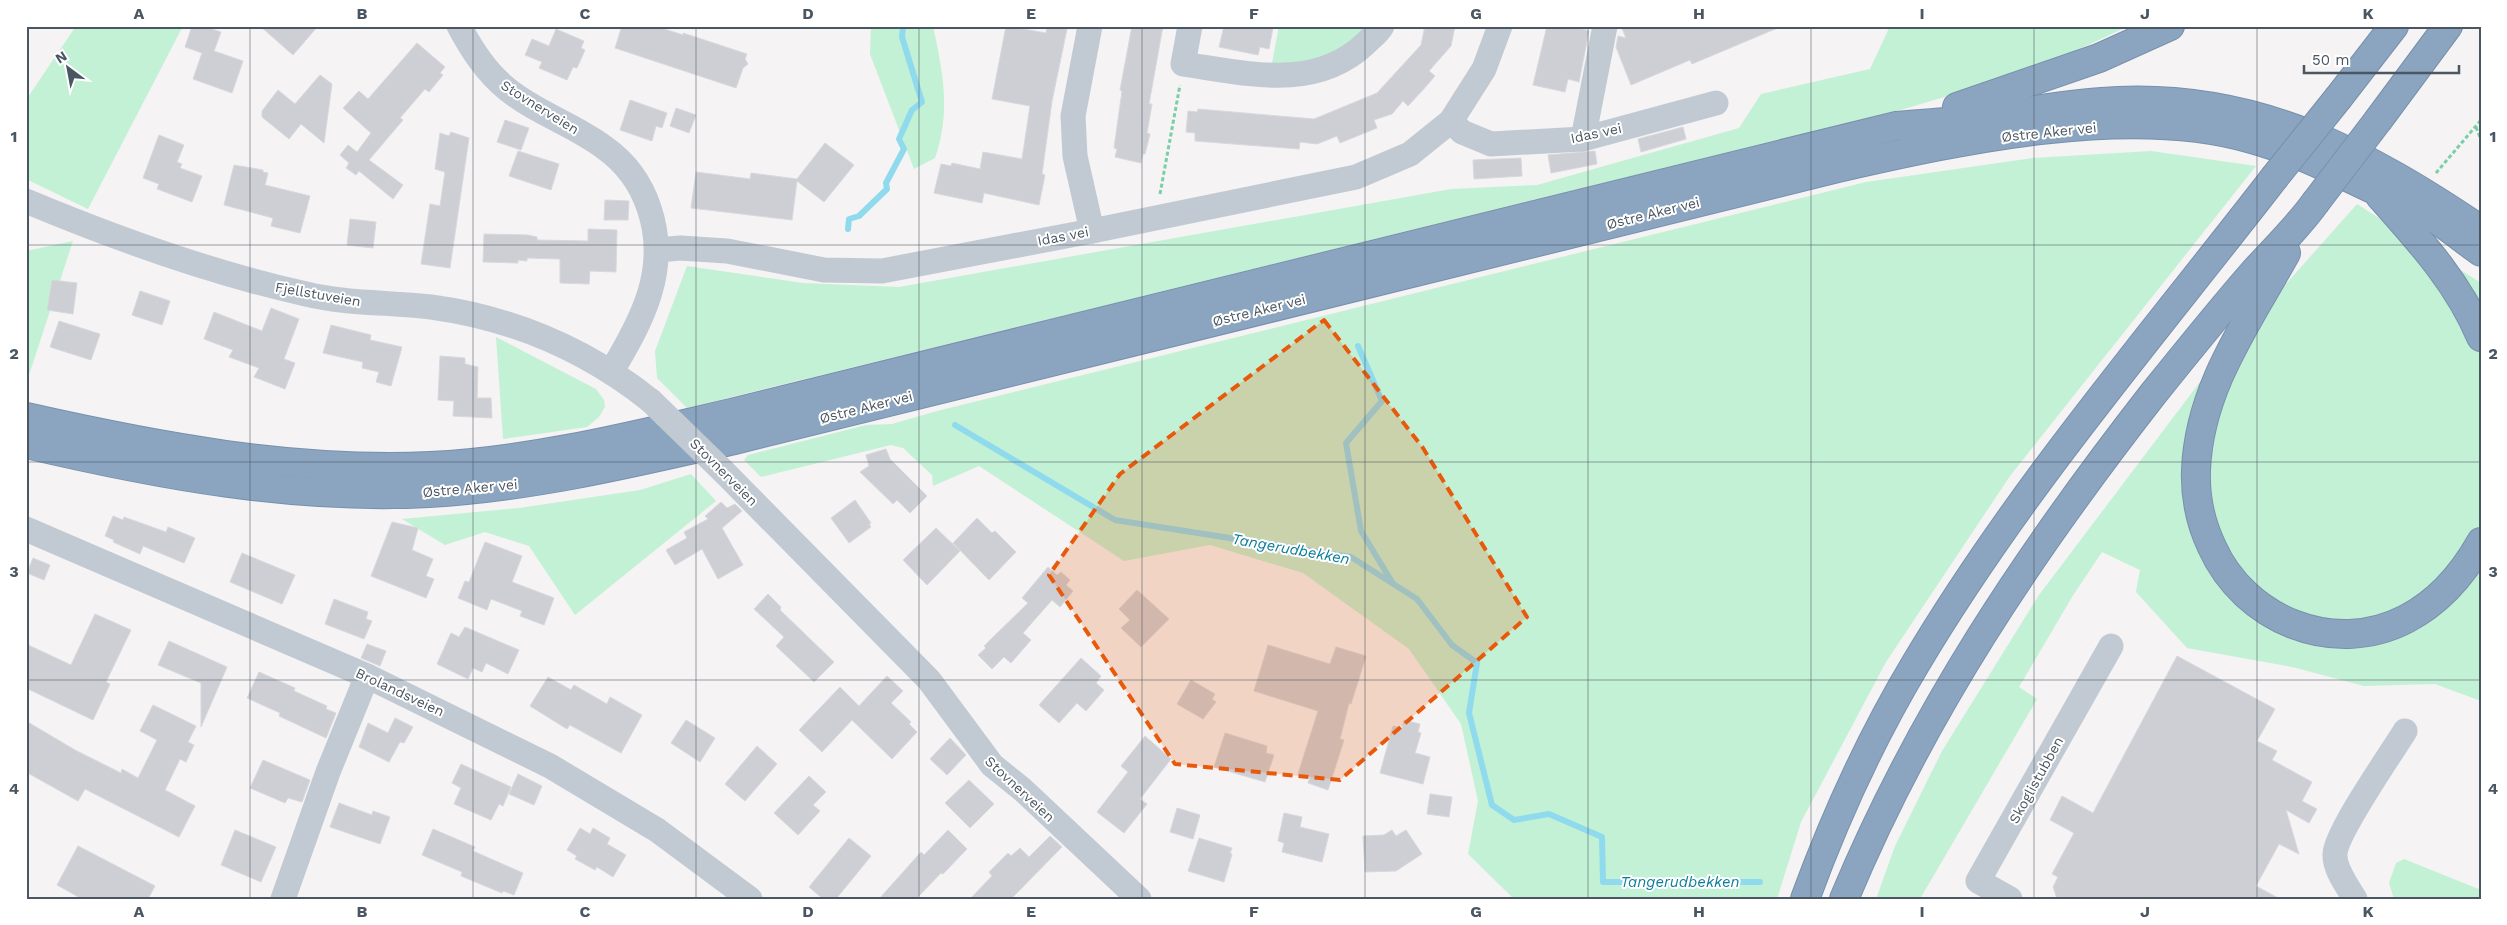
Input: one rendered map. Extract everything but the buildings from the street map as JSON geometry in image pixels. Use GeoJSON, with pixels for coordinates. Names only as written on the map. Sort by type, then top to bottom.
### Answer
{"type":"FeatureCollection","features":[{"type":"Feature","properties":{"kind":"highway"},"geometry":{"type":"LineString","coordinates":[[1896,126],[2043,79],[2099,58],[2170,26]]}},
{"type":"Feature","properties":{"kind":"highway"},"geometry":{"type":"LineString","coordinates":[[1805,899],[1828,837],[1858,772],[1916,664],[1946,616],[2069,439],[2394,26]]}},
{"type":"Feature","properties":{"kind":"highway"},"geometry":{"type":"LineString","coordinates":[[1844,899],[1889,797],[1920,736],[2009,590],[2074,497],[2153,394],[2214,319],[2312,207],[2448,26]]}},
{"type":"Feature","properties":{"kind":"highway","name":"Østre Aker vei"},"geometry":{"type":"LineString","coordinates":[[26,417],[200,452],[311,465],[431,466],[519,457],[622,439],[731,413],[1896,126],[1961,120],[2069,104],[2118,100],[2163,100],[2195,103],[2229,109],[2294,127],[2336,144],[2423,192],[2454,212],[2477,242]]}},
{"type":"Feature","properties":{"kind":"highway","name":"Østre Aker vei"},"geometry":{"type":"LineString","coordinates":[[26,444],[189,478],[312,492],[430,493],[525,484],[574,476],[734,440],[1847,166],[1979,140],[2119,124],[2163,125],[2224,133],[2281,148],[2420,210],[2477,242]]}},
{"type":"Feature","properties":{"kind":"highway"},"geometry":{"type":"LineString","coordinates":[[2376,191],[2435,258],[2460,295],[2481,337]]}},
{"type":"Feature","properties":{"kind":"highway"},"geometry":{"type":"LineString","coordinates":[[2312,207],[2223,363],[2202,422],[2196,471],[2197,495],[2202,518],[2217,558],[2237,587],[2275,617],[2311,629],[2353,633],[2386,627],[2405,620],[2424,608],[2457,579],[2481,542]]}},
{"type":"Feature","properties":{"kind":"street","name":"Stovnerveien"},"geometry":{"type":"LineString","coordinates":[[459,26],[475,55],[508,90],[604,146],[626,167],[646,197],[652,216],[658,250],[650,298],[630,340],[611,372],[651,400],[724,472],[928,680],[992,765],[1023,790],[1139,899]]}},
{"type":"Feature","properties":{"kind":"street"},"geometry":{"type":"LineString","coordinates":[[1090,26],[1073,116],[1075,156],[1092,231]]}},
{"type":"Feature","properties":{"kind":"street"},"geometry":{"type":"LineString","coordinates":[[1190,26],[1183,64],[1256,74],[1305,74],[1335,66],[1354,54],[1382,26]]}},
{"type":"Feature","properties":{"kind":"street","name":"Idas vei"},"geometry":{"type":"LineString","coordinates":[[658,250],[680,248],[727,252],[824,270],[882,271],[1092,231],[1356,177],[1410,154],[1450,121],[1484,69],[1500,26]]}},
{"type":"Feature","properties":{"kind":"street"},"geometry":{"type":"LineString","coordinates":[[1583,139],[1605,26]]}},
{"type":"Feature","properties":{"kind":"street","name":"Idas vei"},"geometry":{"type":"LineString","coordinates":[[1450,121],[1462,132],[1491,144],[1583,139],[1716,103]]}},
{"type":"Feature","properties":{"kind":"street","name":"Fjellstuveien"},"geometry":{"type":"LineString","coordinates":[[26,201],[196,264],[251,281],[331,299],[430,307],[500,322],[538,334],[571,349],[611,372]]}},
{"type":"Feature","properties":{"kind":"street","name":"Brolandsveien"},"geometry":{"type":"LineString","coordinates":[[26,529],[368,676],[550,766],[657,830],[750,899]]}},
{"type":"Feature","properties":{"kind":"street","name":"Skoglistubben"},"geometry":{"type":"LineString","coordinates":[[2010,899],[1978,881],[2111,646]]}},
{"type":"Feature","properties":{"kind":"street"},"geometry":{"type":"LineString","coordinates":[[283,899],[328,772],[368,676]]}},
{"type":"Feature","properties":{"kind":"street"},"geometry":{"type":"LineString","coordinates":[[2355,899],[2338,869],[2335,854],[2341,835],[2405,731]]}},
{"type":"Feature","properties":{"kind":"path"},"geometry":{"type":"LineString","coordinates":[[1156,217],[1183,64]]}},
{"type":"Feature","properties":{"kind":"path"},"geometry":{"type":"LineString","coordinates":[[2423,192],[2444,161],[2481,120]]}},
{"type":"Feature","properties":{"kind":"path"},"geometry":{"type":"LineString","coordinates":[[2476,127],[2481,140]]}},
{"type":"Feature","properties":{"kind":"highlighted area"},"geometry":{"type":"Polygon","coordinates":[[[1324,320],[1423,448],[1527,617],[1340,780],[1175,764],[1049,575],[1120,474],[1324,320]]]}},
{"type":"Feature","properties":{"kind":"green space"},"geometry":{"type":"Polygon","coordinates":[[[76,26],[183,26],[88,209],[26,179],[26,100],[76,26]]]}},
{"type":"Feature","properties":{"kind":"green space"},"geometry":{"type":"Polygon","coordinates":[[[871,26],[933,26],[944,92],[943,125],[935,158],[914,169],[870,54],[871,26]]]}},
{"type":"Feature","properties":{"kind":"green space"},"geometry":{"type":"Polygon","coordinates":[[[1279,26],[1375,26],[1350,50],[1271,69],[1279,26]]]}},
{"type":"Feature","properties":{"kind":"green space"},"geometry":{"type":"Polygon","coordinates":[[[1890,26],[2129,26],[2062,57],[1991,83],[1904,109],[687,408],[657,378],[655,351],[687,266],[803,283],[899,287],[1451,189],[1537,185],[1739,128],[1761,94],[1870,69],[1890,26]]]}},
{"type":"Feature","properties":{"kind":"green space"},"geometry":{"type":"Polygon","coordinates":[[[2151,151],[2256,166],[2010,476],[1886,662],[1801,822],[1777,899],[1514,899],[1468,854],[1478,801],[1461,724],[1409,649],[1303,573],[1210,545],[1124,561],[979,466],[933,486],[932,475],[903,448],[891,445],[761,477],[744,460],[748,455],[866,425],[892,424],[937,411],[1866,182],[2033,158],[2151,151]]]}},
{"type":"Feature","properties":{"kind":"green space"},"geometry":{"type":"Polygon","coordinates":[[[2357,204],[2481,283],[2481,701],[2435,684],[2364,686],[2292,667],[2187,648],[2136,592],[2140,570],[2102,552],[2072,597],[2019,687],[2037,699],[1920,899],[1876,899],[1895,846],[1942,751],[2039,595],[2206,374],[2357,204]]]}},
{"type":"Feature","properties":{"kind":"green space"},"geometry":{"type":"Polygon","coordinates":[[[73,241],[28,378],[26,378],[26,251],[73,241]]]}},
{"type":"Feature","properties":{"kind":"green space"},"geometry":{"type":"Polygon","coordinates":[[[496,337],[596,389],[604,400],[605,407],[599,417],[587,427],[503,439],[496,337]]]}},
{"type":"Feature","properties":{"kind":"green space"},"geometry":{"type":"Polygon","coordinates":[[[691,474],[716,501],[575,615],[529,546],[485,532],[445,545],[402,519],[519,508],[640,490],[691,474]]]}},
{"type":"Feature","properties":{"kind":"green space"},"geometry":{"type":"Polygon","coordinates":[[[2404,859],[2481,890],[2481,899],[2394,899],[2389,883],[2396,863],[2404,859]]]}},
{"type":"Feature","properties":{"kind":"waterway","name":"Tangerudbekken"},"geometry":{"type":"LineString","coordinates":[[848,229],[849,219],[859,216],[887,189],[886,183],[904,149],[899,139],[912,110],[922,102],[902,37],[903,26]]}},
{"type":"Feature","properties":{"kind":"waterway"},"geometry":{"type":"LineString","coordinates":[[1358,346],[1382,401],[1346,443],[1361,531],[1392,582]]}},
{"type":"Feature","properties":{"kind":"waterway","name":"Tangerudbekken"},"geometry":{"type":"LineString","coordinates":[[955,425],[1115,520],[1351,557],[1417,599],[1452,645],[1477,663],[1469,713],[1492,805],[1514,820],[1549,814],[1602,837],[1603,882],[1760,882]]}}]}
